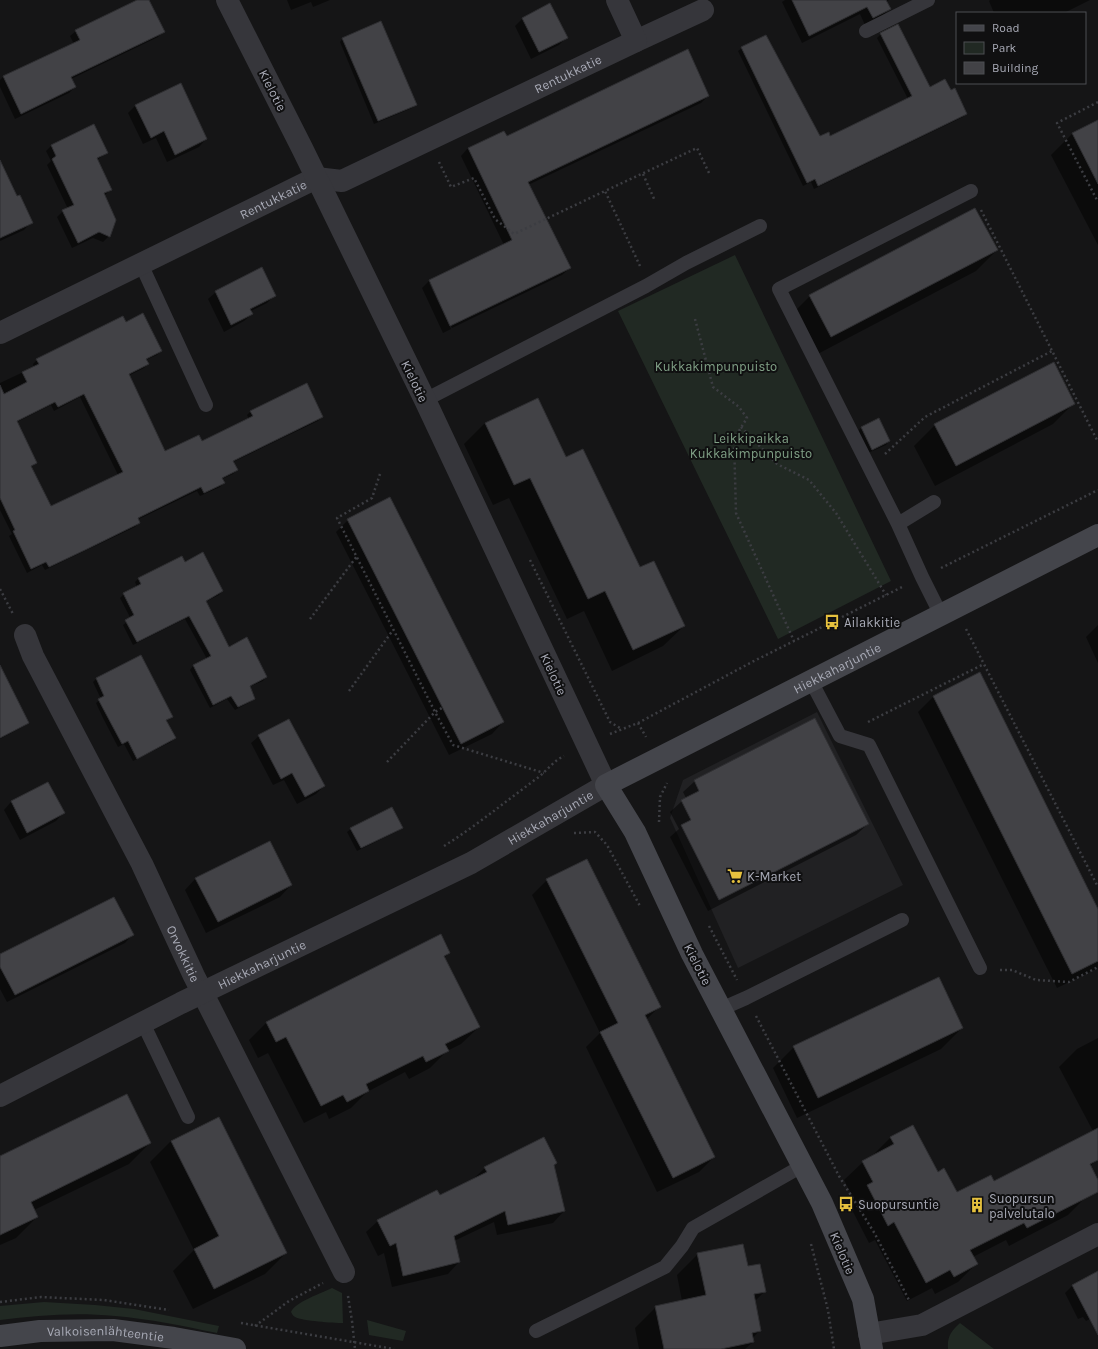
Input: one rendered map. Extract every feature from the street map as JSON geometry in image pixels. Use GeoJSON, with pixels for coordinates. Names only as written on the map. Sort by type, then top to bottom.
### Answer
{"type":"FeatureCollection","features":[{"type":"Feature","properties":{"kind":"street","name":"Kielotie"},"geometry":{"type":"LineString","coordinates":[[227,0],[302,148],[425,400],[606,785],[635,832],[692,954],[822,1203],[863,1299],[871,1342]]}},
{"type":"Feature","properties":{"kind":"street"},"geometry":{"type":"LineString","coordinates":[[618,0],[636,41]]}},
{"type":"Feature","properties":{"kind":"street","name":"Rentukkatie"},"geometry":{"type":"LineString","coordinates":[[0,333],[316,178],[342,181],[703,10]]}},
{"type":"Feature","properties":{"kind":"street","name":"Hiekkaharjuntie"},"geometry":{"type":"LineString","coordinates":[[0,1096],[143,1023],[471,863],[606,785],[1098,535]]}},
{"type":"Feature","properties":{"kind":"street","name":"Orvokkitie"},"geometry":{"type":"LineString","coordinates":[[25,635],[33,656],[142,864],[203,994],[344,1272]]}},
{"type":"Feature","properties":{"kind":"street"},"geometry":{"type":"LineString","coordinates":[[871,1342],[922,1325],[1098,1234]]}},
{"type":"Feature","properties":{"kind":"street","name":"Valkoisenlähteentie"},"geometry":{"type":"LineString","coordinates":[[0,1336],[40,1331],[113,1330],[174,1338],[235,1349]]}},
{"type":"Feature","properties":{"kind":"lane"},"geometry":{"type":"LineString","coordinates":[[866,31],[928,0]]}},
{"type":"Feature","properties":{"kind":"lane"},"geometry":{"type":"LineString","coordinates":[[941,615],[898,524],[869,470],[779,289],[971,191]]}},
{"type":"Feature","properties":{"kind":"lane"},"geometry":{"type":"LineString","coordinates":[[425,400],[646,286],[686,263],[760,226]]}},
{"type":"Feature","properties":{"kind":"lane"},"geometry":{"type":"LineString","coordinates":[[141,264],[206,405]]}},
{"type":"Feature","properties":{"kind":"lane"},"geometry":{"type":"LineString","coordinates":[[898,524],[934,502]]}},
{"type":"Feature","properties":{"kind":"lane"},"geometry":{"type":"LineString","coordinates":[[811,681],[840,736],[869,745],[980,968]]}},
{"type":"Feature","properties":{"kind":"lane"},"geometry":{"type":"LineString","coordinates":[[721,1009],[902,920]]}},
{"type":"Feature","properties":{"kind":"lane"},"geometry":{"type":"LineString","coordinates":[[143,1023],[188,1117]]}},
{"type":"Feature","properties":{"kind":"lane"},"geometry":{"type":"LineString","coordinates":[[536,1331],[665,1267],[682,1246],[693,1228],[802,1166]]}},
{"type":"Feature","properties":{"kind":"path"},"geometry":{"type":"LineString","coordinates":[[1098,102],[1057,122],[1098,202]]}},
{"type":"Feature","properties":{"kind":"path"},"geometry":{"type":"LineString","coordinates":[[428,140],[451,187],[474,178],[495,219],[514,234],[697,148],[710,175]]}},
{"type":"Feature","properties":{"kind":"path"},"geometry":{"type":"LineString","coordinates":[[643,174],[655,201]]}},
{"type":"Feature","properties":{"kind":"path"},"geometry":{"type":"LineString","coordinates":[[605,191],[640,265],[646,286]]}},
{"type":"Feature","properties":{"kind":"path"},"geometry":{"type":"LineString","coordinates":[[971,191],[1098,442]]}},
{"type":"Feature","properties":{"kind":"path"},"geometry":{"type":"LineString","coordinates":[[695,319],[713,387],[739,407],[747,418],[734,439],[736,514],[794,641]]}},
{"type":"Feature","properties":{"kind":"path"},"geometry":{"type":"LineString","coordinates":[[869,470],[925,416],[1052,351]]}},
{"type":"Feature","properties":{"kind":"path"},"geometry":{"type":"LineString","coordinates":[[741,427],[777,464],[809,480],[836,513],[886,595]]}},
{"type":"Feature","properties":{"kind":"path"},"geometry":{"type":"LineString","coordinates":[[380,474],[372,498],[337,518],[453,745],[544,773]]}},
{"type":"Feature","properties":{"kind":"path"},"geometry":{"type":"LineString","coordinates":[[587,745],[620,729],[638,723],[794,641],[1098,490]]}},
{"type":"Feature","properties":{"kind":"path"},"geometry":{"type":"LineString","coordinates":[[310,619],[357,556]]}},
{"type":"Feature","properties":{"kind":"path"},"geometry":{"type":"LineString","coordinates":[[965,627],[1098,887]]}},
{"type":"Feature","properties":{"kind":"path"},"geometry":{"type":"LineString","coordinates":[[349,691],[394,630]]}},
{"type":"Feature","properties":{"kind":"path"},"geometry":{"type":"LineString","coordinates":[[840,736],[984,664]]}},
{"type":"Feature","properties":{"kind":"path"},"geometry":{"type":"LineString","coordinates":[[387,762],[435,712],[442,708]]}},
{"type":"Feature","properties":{"kind":"path"},"geometry":{"type":"LineString","coordinates":[[659,822],[660,797]]}},
{"type":"Feature","properties":{"kind":"path"},"geometry":{"type":"LineString","coordinates":[[706,921],[839,1176],[875,1234],[922,1325]]}},
{"type":"Feature","properties":{"kind":"path"},"geometry":{"type":"LineString","coordinates":[[980,968],[1012,970],[1036,980],[1069,982],[1098,967]]}},
{"type":"Feature","properties":{"kind":"path"},"geometry":{"type":"LineString","coordinates":[[255,1326],[289,1301],[344,1272]]}},
{"type":"Feature","properties":{"kind":"path"},"geometry":{"type":"LineString","coordinates":[[352,1321],[355,1349]]}},
{"type":"Feature","properties":{"kind":"shaded area"},"geometry":{"type":"Polygon","coordinates":[[[817,712],[903,885],[738,968],[670,818],[683,780],[817,712]]]}},
{"type":"Feature","properties":{"kind":"green space","name":"Kukkakimpunpuisto"},"geometry":{"type":"Polygon","coordinates":[[[735,255],[891,581],[778,639],[618,311],[735,255]]]}},
{"type":"Feature","properties":{"kind":"green space"},"geometry":{"type":"Polygon","coordinates":[[[332,1288],[342,1293],[343,1323],[304,1320],[295,1317],[291,1312],[294,1308],[309,1298],[332,1288]]]}},
{"type":"Feature","properties":{"kind":"green space"},"geometry":{"type":"Polygon","coordinates":[[[44,1302],[134,1309],[219,1326],[217,1333],[141,1319],[86,1314],[43,1315],[0,1320],[0,1306],[44,1302]]]}},
{"type":"Feature","properties":{"kind":"green space"},"geometry":{"type":"Polygon","coordinates":[[[367,1320],[406,1331],[403,1341],[369,1335],[367,1320]]]}},
{"type":"Feature","properties":{"kind":"green space"},"geometry":{"type":"Polygon","coordinates":[[[960,1323],[994,1349],[948,1349],[950,1334],[960,1323]]]}},
{"type":"Feature","properties":{"kind":"building"},"geometry":{"type":"Polygon","coordinates":[[[137,0],[149,0],[165,32],[71,77],[76,87],[21,114],[3,76],[80,40],[75,30],[137,0]]]}},
{"type":"Feature","properties":{"kind":"building"},"geometry":{"type":"Polygon","coordinates":[[[792,0],[886,0],[891,9],[873,18],[867,7],[809,36],[792,0]]]}},
{"type":"Feature","properties":{"kind":"building"},"geometry":{"type":"Polygon","coordinates":[[[550,3],[568,38],[539,52],[522,18],[550,3]]]}},
{"type":"Feature","properties":{"kind":"building"},"geometry":{"type":"Polygon","coordinates":[[[381,21],[417,105],[378,121],[342,38],[381,21]]]}},
{"type":"Feature","properties":{"kind":"building"},"geometry":{"type":"Polygon","coordinates":[[[898,24],[930,87],[945,79],[951,90],[955,88],[967,114],[818,186],[815,179],[807,183],[741,47],[766,35],[820,136],[829,132],[830,136],[912,96],[880,33],[898,24]]]}},
{"type":"Feature","properties":{"kind":"building"},"geometry":{"type":"Polygon","coordinates":[[[688,49],[709,96],[528,182],[571,268],[450,326],[429,280],[512,240],[468,148],[504,131],[507,136],[688,49]]]}},
{"type":"Feature","properties":{"kind":"building"},"geometry":{"type":"Polygon","coordinates":[[[181,83],[207,139],[175,155],[164,131],[151,138],[135,105],[181,83]]]}},
{"type":"Feature","properties":{"kind":"building"},"geometry":{"type":"Polygon","coordinates":[[[1098,120],[1098,184],[1072,133],[1098,120]]]}},
{"type":"Feature","properties":{"kind":"building"},"geometry":{"type":"Polygon","coordinates":[[[94,124],[108,153],[97,158],[112,190],[104,193],[116,220],[110,237],[99,232],[78,243],[62,210],[74,205],[52,159],[56,156],[51,145],[94,124]]]}},
{"type":"Feature","properties":{"kind":"building"},"geometry":{"type":"Polygon","coordinates":[[[0,160],[17,196],[20,195],[33,223],[0,238],[0,160]]]}},
{"type":"Feature","properties":{"kind":"building"},"geometry":{"type":"Polygon","coordinates":[[[975,208],[998,250],[831,337],[809,295],[975,208]]]}},
{"type":"Feature","properties":{"kind":"building"},"geometry":{"type":"Polygon","coordinates":[[[262,267],[276,296],[250,309],[253,314],[231,325],[215,291],[262,267]]]}},
{"type":"Feature","properties":{"kind":"building"},"geometry":{"type":"Polygon","coordinates":[[[143,313],[162,351],[146,359],[149,364],[129,374],[165,451],[199,435],[202,441],[253,416],[250,411],[307,383],[323,417],[233,461],[238,470],[222,478],[225,483],[204,493],[201,487],[138,518],[140,523],[85,550],[49,567],[46,562],[31,569],[13,531],[15,530],[0,498],[0,385],[4,394],[27,382],[22,372],[39,364],[36,359],[123,316],[126,322],[143,313]],[[84,394],[58,407],[55,402],[17,421],[37,463],[31,466],[51,506],[123,472],[84,394]]]}},
{"type":"Feature","properties":{"kind":"building"},"geometry":{"type":"Polygon","coordinates":[[[1054,362],[1075,404],[956,466],[934,424],[1054,362]]]}},
{"type":"Feature","properties":{"kind":"building"},"geometry":{"type":"Polygon","coordinates":[[[538,398],[566,457],[583,449],[640,567],[654,561],[685,626],[633,650],[605,591],[588,599],[530,478],[514,485],[485,423],[538,398]]]}},
{"type":"Feature","properties":{"kind":"building"},"geometry":{"type":"Polygon","coordinates":[[[879,418],[890,441],[872,450],[861,427],[879,418]]]}},
{"type":"Feature","properties":{"kind":"building"},"geometry":{"type":"Polygon","coordinates":[[[390,497],[504,722],[461,744],[347,519],[390,497]]]}},
{"type":"Feature","properties":{"kind":"building"},"geometry":{"type":"Polygon","coordinates":[[[203,552],[223,591],[206,601],[229,647],[247,637],[267,677],[250,686],[255,699],[238,707],[231,696],[213,705],[193,665],[211,656],[189,616],[137,642],[125,620],[134,615],[123,593],[141,584],[138,578],[182,556],[185,562],[203,552]]]}},
{"type":"Feature","properties":{"kind":"building"},"geometry":{"type":"Polygon","coordinates":[[[141,655],[173,717],[166,720],[176,738],[137,759],[128,741],[122,744],[98,699],[104,696],[96,678],[141,655]]]}},
{"type":"Feature","properties":{"kind":"building"},"geometry":{"type":"Polygon","coordinates":[[[0,665],[29,723],[0,738],[0,665]]]}},
{"type":"Feature","properties":{"kind":"building"},"geometry":{"type":"Polygon","coordinates":[[[980,672],[1098,909],[1098,961],[1072,974],[933,696],[980,672]]]}},
{"type":"Feature","properties":{"kind":"building"},"geometry":{"type":"Polygon","coordinates":[[[815,718],[869,824],[719,900],[681,825],[691,820],[681,800],[699,791],[694,780],[815,718]]]}},
{"type":"Feature","properties":{"kind":"building"},"geometry":{"type":"Polygon","coordinates":[[[289,719],[325,786],[305,797],[292,773],[281,779],[258,735],[289,719]]]}},
{"type":"Feature","properties":{"kind":"building"},"geometry":{"type":"Polygon","coordinates":[[[48,782],[65,813],[27,833],[11,801],[48,782]]]}},
{"type":"Feature","properties":{"kind":"building"},"geometry":{"type":"Polygon","coordinates":[[[392,807],[403,828],[361,848],[350,828],[392,807]]]}},
{"type":"Feature","properties":{"kind":"building"},"geometry":{"type":"Polygon","coordinates":[[[270,841],[292,885],[218,922],[195,878],[270,841]]]}},
{"type":"Feature","properties":{"kind":"building"},"geometry":{"type":"Polygon","coordinates":[[[587,859],[661,1007],[645,1015],[715,1157],[673,1178],[600,1032],[618,1023],[546,879],[587,859]]]}},
{"type":"Feature","properties":{"kind":"building"},"geometry":{"type":"Polygon","coordinates":[[[114,897],[134,935],[15,995],[0,967],[0,954],[114,897]]]}},
{"type":"Feature","properties":{"kind":"building"},"geometry":{"type":"Polygon","coordinates":[[[441,934],[450,953],[444,956],[480,1027],[445,1044],[449,1051],[426,1062],[423,1056],[366,1084],[369,1091],[347,1102],[343,1095],[321,1106],[286,1037],[276,1042],[266,1022],[441,934]]]}},
{"type":"Feature","properties":{"kind":"building"},"geometry":{"type":"Polygon","coordinates":[[[939,977],[963,1028],[818,1098],[793,1046],[939,977]]]}},
{"type":"Feature","properties":{"kind":"building"},"geometry":{"type":"Polygon","coordinates":[[[127,1094],[151,1143],[31,1202],[38,1217],[0,1235],[0,1156],[127,1094]]]}},
{"type":"Feature","properties":{"kind":"building"},"geometry":{"type":"Polygon","coordinates":[[[219,1117],[287,1253],[214,1289],[194,1249],[219,1236],[171,1141],[219,1117]]]}},
{"type":"Feature","properties":{"kind":"building","name":"Suopursun palvelutalo"},"geometry":{"type":"Polygon","coordinates":[[[913,1125],[938,1172],[944,1168],[957,1192],[991,1175],[994,1181],[1098,1128],[1098,1160],[1090,1164],[1098,1180],[1098,1192],[1027,1228],[1024,1223],[970,1250],[978,1264],[954,1277],[950,1270],[926,1283],[894,1222],[888,1226],[867,1185],[873,1182],[862,1161],[894,1144],[890,1137],[913,1125]]]}},
{"type":"Feature","properties":{"kind":"building"},"geometry":{"type":"Polygon","coordinates":[[[544,1137],[557,1163],[554,1165],[565,1211],[508,1225],[505,1211],[454,1236],[460,1262],[403,1276],[396,1243],[390,1246],[377,1220],[437,1190],[440,1195],[487,1172],[484,1167],[544,1137]]]}},
{"type":"Feature","properties":{"kind":"building"},"geometry":{"type":"Polygon","coordinates":[[[743,1244],[748,1266],[760,1264],[766,1292],[754,1294],[761,1331],[752,1333],[754,1342],[721,1349],[664,1349],[655,1306],[706,1295],[697,1253],[743,1244]]]}},
{"type":"Feature","properties":{"kind":"building"},"geometry":{"type":"Polygon","coordinates":[[[1098,1271],[1098,1335],[1072,1285],[1098,1271]]]}},
{"type":"Feature","properties":{"kind":"place","name":"Ailakkitie"},"geometry":{"type":"Point","coordinates":[832,622]}},
{"type":"Feature","properties":{"kind":"place","name":"K-Market"},"geometry":{"type":"Point","coordinates":[735,876]}},
{"type":"Feature","properties":{"kind":"place","name":"Suopursuntie"},"geometry":{"type":"Point","coordinates":[846,1204]}},
{"type":"Feature","properties":{"kind":"place","name":"Suopursun palvelutalo"},"geometry":{"type":"Point","coordinates":[977,1205]}},
{"type":"Feature","properties":{"kind":"park label","name":"Leikkipaikka Kukkakimpunpuisto"},"geometry":{"type":"Point","coordinates":[751,446]}}]}
